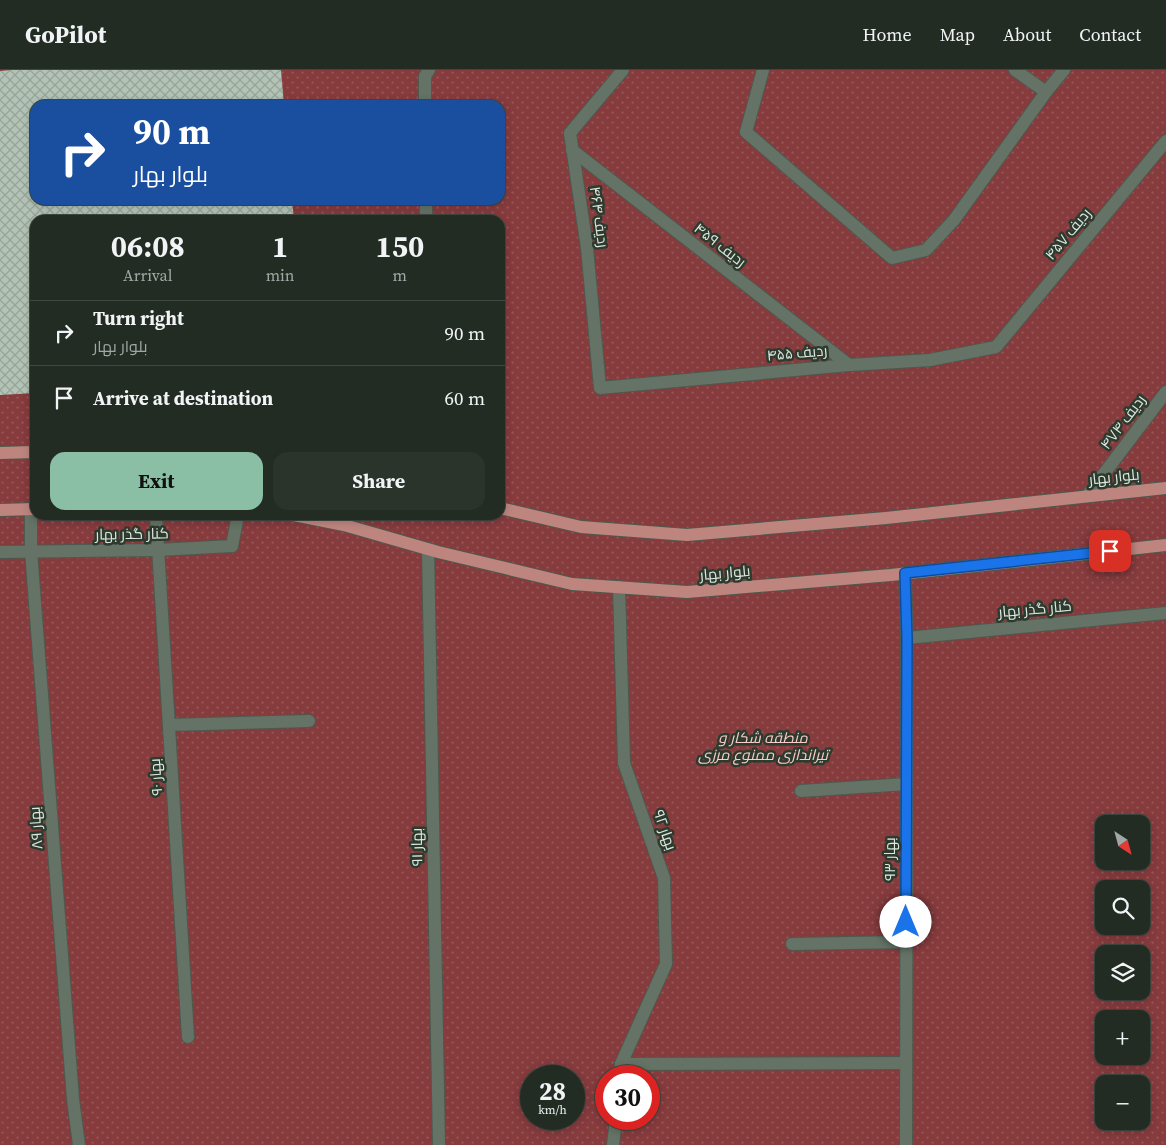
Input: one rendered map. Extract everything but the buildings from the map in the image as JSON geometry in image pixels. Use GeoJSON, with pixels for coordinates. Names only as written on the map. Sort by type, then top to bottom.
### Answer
{"type":"FeatureCollection","features":[{"type":"Feature","properties":{"kind":"main road"},"geometry":{"type":"LineString","coordinates":[[0,453],[30,452]]}},
{"type":"Feature","properties":{"kind":"main road","name":"بلوار بهار"},"geometry":{"type":"LineString","coordinates":[[505,509],[581,527],[687,535],[886,518],[1166,488]]}},
{"type":"Feature","properties":{"kind":"main road"},"geometry":{"type":"LineString","coordinates":[[0,510],[30,509]]}},
{"type":"Feature","properties":{"kind":"main road","name":"بلوار بهار"},"geometry":{"type":"LineString","coordinates":[[319,520],[572,584],[687,592],[905,573],[1166,545]]}},
{"type":"Feature","properties":{"kind":"street"},"geometry":{"type":"LineString","coordinates":[[425,100],[425,76],[429,70]]}},
{"type":"Feature","properties":{"kind":"street","name":"ردیف ۴۶۴"},"geometry":{"type":"LineString","coordinates":[[600,388],[587,248],[570,133],[623,70]]}},
{"type":"Feature","properties":{"kind":"street"},"geometry":{"type":"LineString","coordinates":[[762,70],[746,132],[892,258],[926,250],[954,220],[1046,92],[1064,70]]}},
{"type":"Feature","properties":{"kind":"street"},"geometry":{"type":"LineString","coordinates":[[1015,70],[1046,92]]}},
{"type":"Feature","properties":{"kind":"street","name":"ردیف ۴۵۷"},"geometry":{"type":"LineString","coordinates":[[996,347],[1166,141]]}},
{"type":"Feature","properties":{"kind":"street","name":"ردیف ۴۵۹"},"geometry":{"type":"LineString","coordinates":[[572,150],[849,365]]}},
{"type":"Feature","properties":{"kind":"street","name":"ردیف ۴۵۵"},"geometry":{"type":"LineString","coordinates":[[600,388],[849,365],[930,360],[996,347]]}},
{"type":"Feature","properties":{"kind":"street","name":"ردیف ۴۷۴"},"geometry":{"type":"LineString","coordinates":[[1087,496],[1166,392]]}},
{"type":"Feature","properties":{"kind":"street","name":"بهار ۸۹"},"geometry":{"type":"LineString","coordinates":[[33,520],[32,551],[73,1099],[79,1145]]}},
{"type":"Feature","properties":{"kind":"street","name":"بهار ۹۰"},"geometry":{"type":"LineString","coordinates":[[156,520],[188,1037]]}},
{"type":"Feature","properties":{"kind":"street","name":"کنار گذر بهار"},"geometry":{"type":"LineString","coordinates":[[0,552],[158,550],[232,546],[237,520]]}},
{"type":"Feature","properties":{"kind":"street","name":"بهار ۹۱"},"geometry":{"type":"LineString","coordinates":[[428,549],[439,1145]]}},
{"type":"Feature","properties":{"kind":"street","name":"بهار ۹۳"},"geometry":{"type":"LineString","coordinates":[[905,573],[907,638],[906,1145]]}},
{"type":"Feature","properties":{"kind":"street","name":"بهار ۹۲"},"geometry":{"type":"LineString","coordinates":[[619,587],[624,763],[664,878],[666,964],[623,1065]]}},
{"type":"Feature","properties":{"kind":"street","name":"کنار گذر بهار"},"geometry":{"type":"LineString","coordinates":[[907,638],[1166,613]]}},
{"type":"Feature","properties":{"kind":"street"},"geometry":{"type":"LineString","coordinates":[[169,725],[309,721]]}},
{"type":"Feature","properties":{"kind":"street"},"geometry":{"type":"LineString","coordinates":[[801,791],[907,784]]}},
{"type":"Feature","properties":{"kind":"street"},"geometry":{"type":"LineString","coordinates":[[792,944],[906,942]]}},
{"type":"Feature","properties":{"kind":"street"},"geometry":{"type":"LineString","coordinates":[[660,1069],[906,1064]]}},
{"type":"Feature","properties":{"kind":"street"},"geometry":{"type":"LineString","coordinates":[[613,1145],[615,1130]]}},
{"type":"Feature","properties":{"kind":"green space","name":"منطقه شکار و تیراندازی ممنوع مرزی"},"geometry":{"type":"Polygon","coordinates":[[[0,70],[1166,70],[1166,1145],[0,1145],[0,70]]]}},
{"type":"Feature","properties":{"kind":"route"},"geometry":{"type":"LineString","coordinates":[[906,922],[907,638],[905,573],[1110,551]]}}]}
